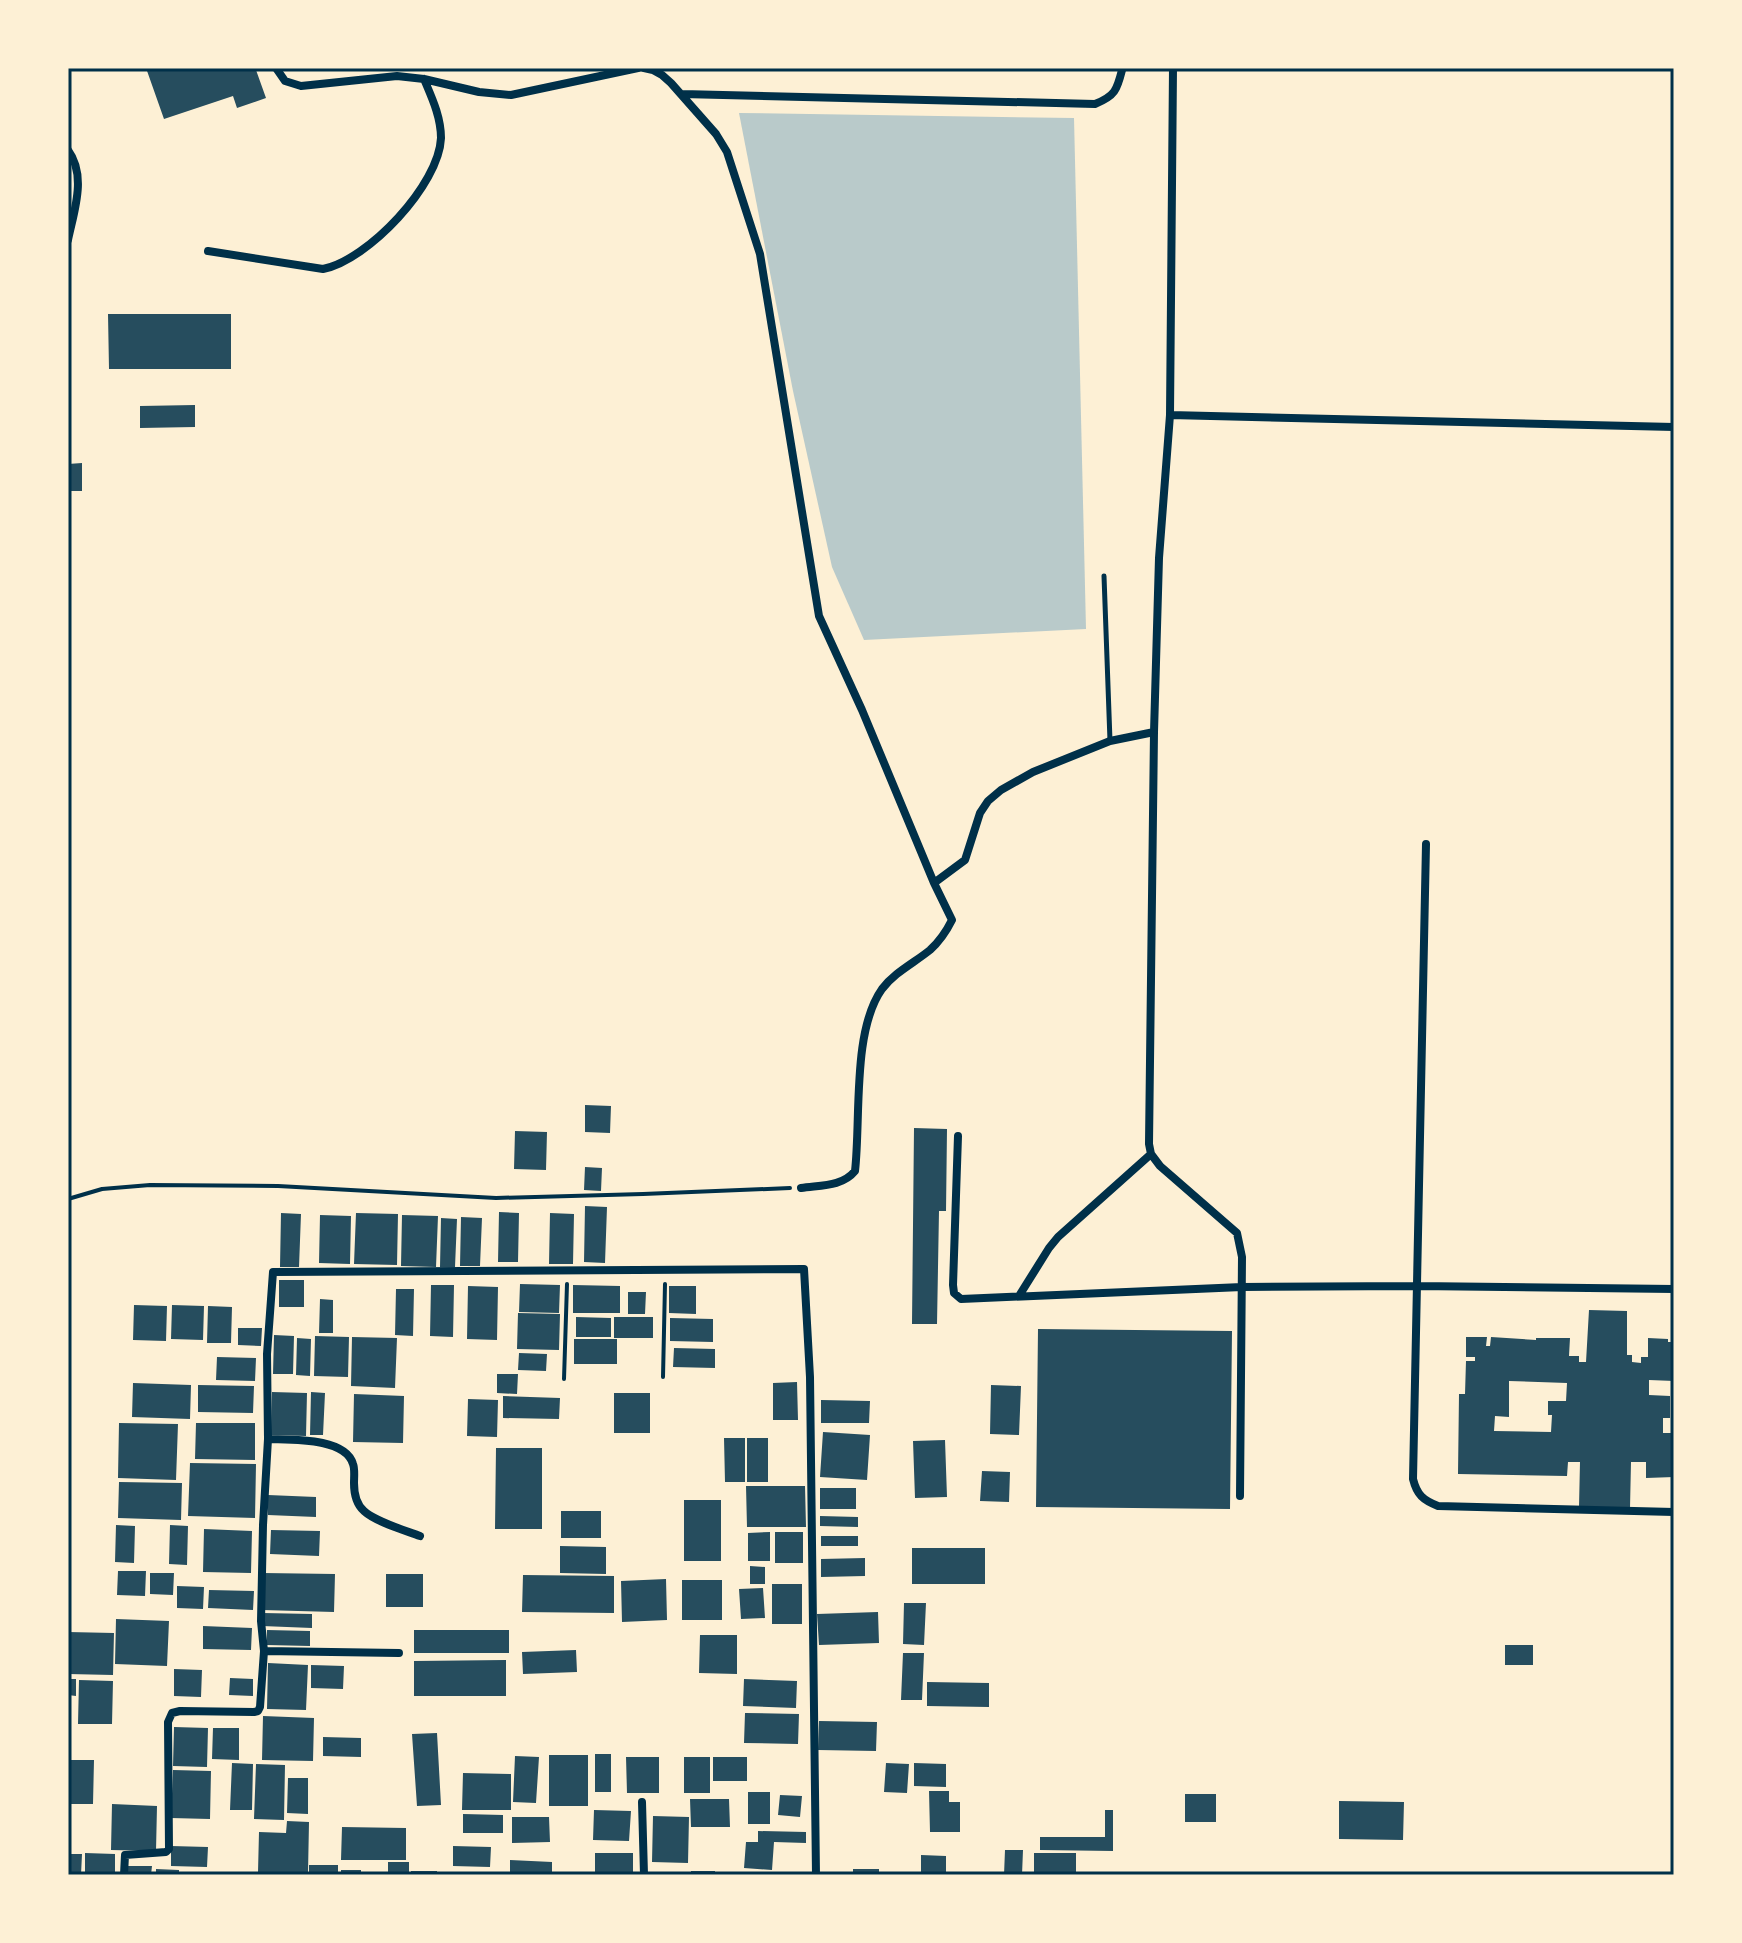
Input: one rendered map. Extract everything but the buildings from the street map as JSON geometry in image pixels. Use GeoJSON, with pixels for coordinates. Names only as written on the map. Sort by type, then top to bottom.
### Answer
{"type":"FeatureCollection","features":[{"type":"Feature","properties":{"kind":"street"},"geometry":{"type":"LineString","coordinates":[[276,68],[285,81],[301,86],[397,76],[511,95],[641,68],[653,70],[682,94],[727,152],[760,254],[819,616],[952,920],[939,941],[894,976],[875,1000],[863,1043],[855,1171],[847,1179],[836,1183],[801,1188]]}},
{"type":"Feature","properties":{"kind":"street"},"geometry":{"type":"LineString","coordinates":[[1173,68],[1170,415],[1159,558],[1149,1144],[1151,1154],[1160,1166],[1237,1233],[1242,1257],[1240,1496]]}},
{"type":"Feature","properties":{"kind":"street"},"geometry":{"type":"LineString","coordinates":[[682,94],[1095,104],[1117,89],[1122,70]]}},
{"type":"Feature","properties":{"kind":"street"},"geometry":{"type":"LineString","coordinates":[[208,251],[323,269],[349,260],[371,243],[419,194],[430,177],[438,153],[438,113],[424,79]]}},
{"type":"Feature","properties":{"kind":"street"},"geometry":{"type":"LineString","coordinates":[[68,150],[79,176],[68,240]]}},
{"type":"Feature","properties":{"kind":"street"},"geometry":{"type":"LineString","coordinates":[[68,193],[78,184]]}},
{"type":"Feature","properties":{"kind":"street"},"geometry":{"type":"LineString","coordinates":[[1170,415],[1674,427]]}},
{"type":"Feature","properties":{"kind":"street"},"geometry":{"type":"LineString","coordinates":[[934,883],[965,860],[980,813],[1001,790],[1033,772],[1110,741],[1154,732]]}},
{"type":"Feature","properties":{"kind":"street"},"geometry":{"type":"LineString","coordinates":[[1426,844],[1413,1479],[1420,1497],[1438,1506],[1674,1512]]}},
{"type":"Feature","properties":{"kind":"street"},"geometry":{"type":"LineString","coordinates":[[958,1136],[953,1271],[954,1293],[961,1299],[1242,1287],[1674,1289]]}},
{"type":"Feature","properties":{"kind":"street"},"geometry":{"type":"LineString","coordinates":[[1019,1296],[1058,1237],[1151,1154]]}},
{"type":"Feature","properties":{"kind":"street"},"geometry":{"type":"LineString","coordinates":[[124,1875],[125,1855],[166,1852],[169,1849],[168,1722],[172,1713],[258,1711],[260,1707],[264,1651],[261,1621],[268,1439],[267,1354],[273,1272],[804,1269],[810,1377],[816,1875]]}},
{"type":"Feature","properties":{"kind":"street"},"geometry":{"type":"LineString","coordinates":[[268,1439],[320,1442],[342,1450],[353,1464],[354,1492],[364,1512],[420,1536]]}},
{"type":"Feature","properties":{"kind":"street"},"geometry":{"type":"LineString","coordinates":[[264,1651],[399,1653]]}},
{"type":"Feature","properties":{"kind":"street"},"geometry":{"type":"LineString","coordinates":[[642,1802],[644,1875]]}},
{"type":"Feature","properties":{"kind":"lane"},"geometry":{"type":"LineString","coordinates":[[1104,576],[1110,741]]}},
{"type":"Feature","properties":{"kind":"path"},"geometry":{"type":"LineString","coordinates":[[68,1199],[102,1189],[150,1185],[278,1186],[496,1198],[801,1188]]}},
{"type":"Feature","properties":{"kind":"path"},"geometry":{"type":"LineString","coordinates":[[564,1379],[568,1270]]}},
{"type":"Feature","properties":{"kind":"path"},"geometry":{"type":"LineString","coordinates":[[663,1377],[665,1270]]}},
{"type":"Feature","properties":{"kind":"shaded area"},"geometry":{"type":"Polygon","coordinates":[[[739,113],[1074,118],[1086,629],[864,640],[832,567],[793,391],[739,113]]]}}]}
